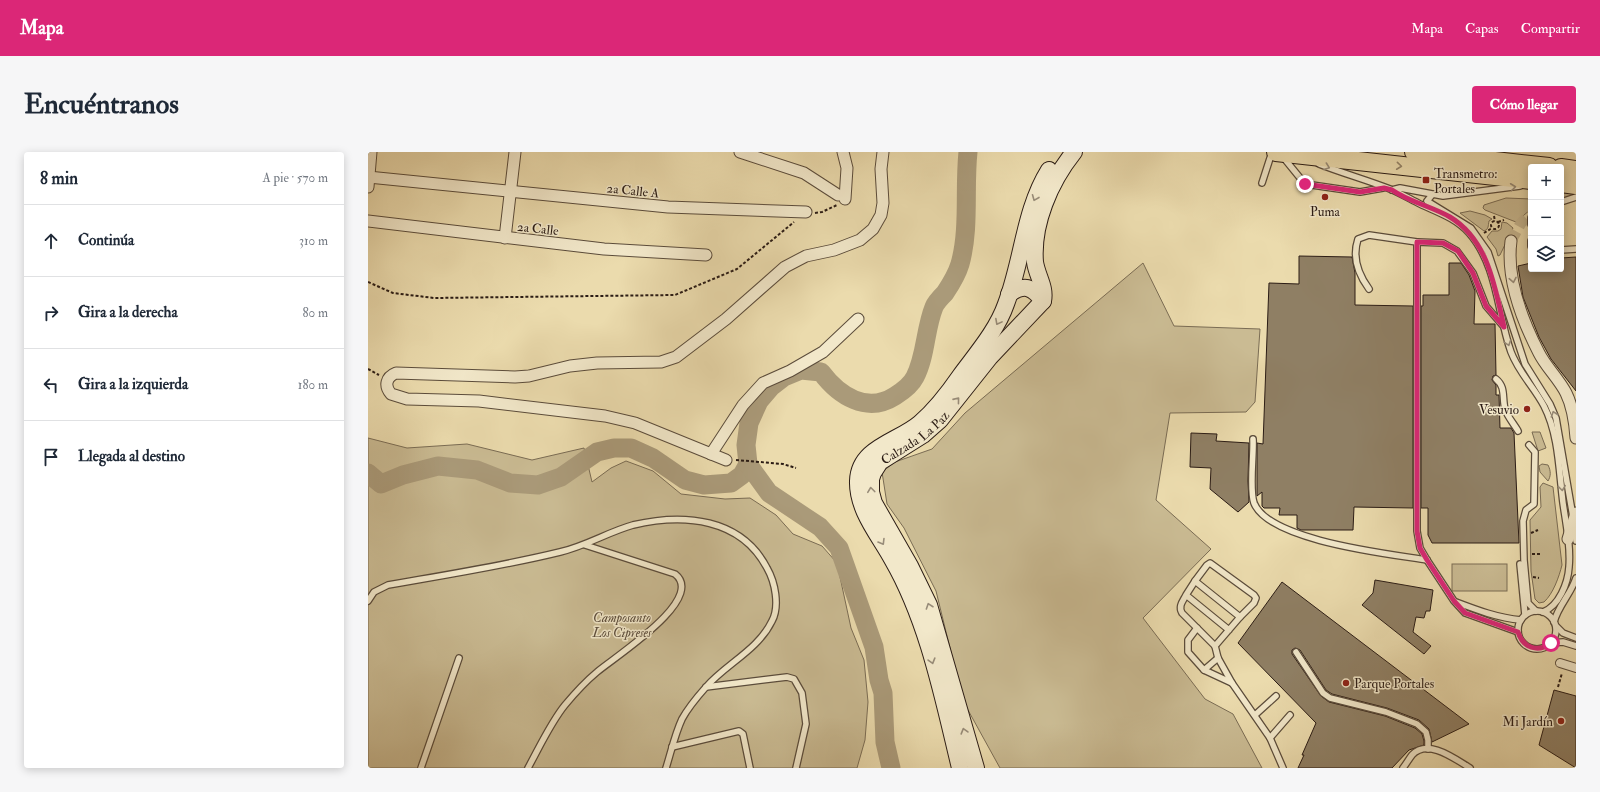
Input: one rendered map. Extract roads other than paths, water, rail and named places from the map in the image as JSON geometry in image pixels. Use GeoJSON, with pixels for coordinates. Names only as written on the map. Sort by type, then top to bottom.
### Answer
{"type":"FeatureCollection","features":[{"type":"Feature","properties":{"kind":"highway"},"geometry":{"type":"LineString","coordinates":[[1414,152],[1528,165]]}},
{"type":"Feature","properties":{"kind":"highway"},"geometry":{"type":"LineString","coordinates":[[1282,153],[1528,180]]}},
{"type":"Feature","properties":{"kind":"highway"},"geometry":{"type":"LineString","coordinates":[[1564,168],[1576,170]]}},
{"type":"Feature","properties":{"kind":"highway"},"geometry":{"type":"LineString","coordinates":[[1564,183],[1576,185]]}},
{"type":"Feature","properties":{"kind":"main road","name":"Calzada La Paz"},"geometry":{"type":"LineString","coordinates":[[960,768],[916,607],[902,575],[864,512],[858,491],[858,481],[861,468],[873,451],[920,424],[958,380],[997,324],[1009,294],[1035,198],[1045,177],[1062,152]]}},
{"type":"Feature","properties":{"kind":"main road"},"geometry":{"type":"LineString","coordinates":[[1043,301],[1044,291],[1035,264],[1037,230],[1054,181],[1074,152]]}},
{"type":"Feature","properties":{"kind":"main road"},"geometry":{"type":"LineString","coordinates":[[1009,294],[1021,287],[1027,288],[1033,290],[1043,301]]}},
{"type":"Feature","properties":{"kind":"main road","name":"Calzada La Paz"},"geometry":{"type":"LineString","coordinates":[[976,768],[929,605],[913,571],[874,503],[871,492],[871,479],[876,468],[884,458],[923,435],[940,420],[990,357],[1043,301]]}},
{"type":"Feature","properties":{"kind":"street"},"geometry":{"type":"LineString","coordinates":[[368,180],[371,152]]}},
{"type":"Feature","properties":{"kind":"street"},"geometry":{"type":"LineString","coordinates":[[505,238],[515,152]]}},
{"type":"Feature","properties":{"kind":"street"},"geometry":{"type":"LineString","coordinates":[[740,152],[804,173],[841,197],[848,168],[843,152]]}},
{"type":"Feature","properties":{"kind":"street"},"geometry":{"type":"LineString","coordinates":[[726,460],[635,423],[604,416],[479,401],[407,399],[391,394],[388,391],[386,383],[389,376],[396,372],[515,377],[529,376],[570,366],[597,363],[660,362],[676,357],[726,319],[785,267],[806,256],[834,250],[860,240],[873,229],[881,215],[882,210],[881,169],[883,152]]}},
{"type":"Feature","properties":{"kind":"street","name":"2a Calle A"},"geometry":{"type":"LineString","coordinates":[[368,180],[511,190],[668,207],[806,212]]}},
{"type":"Feature","properties":{"kind":"street","name":"2a Calle"},"geometry":{"type":"LineString","coordinates":[[368,221],[604,249],[706,255]]}},
{"type":"Feature","properties":{"kind":"street"},"geometry":{"type":"LineString","coordinates":[[1511,241],[1510,265],[1518,299],[1539,354],[1567,394],[1574,416],[1576,438]]}},
{"type":"Feature","properties":{"kind":"street"},"geometry":{"type":"LineString","coordinates":[[711,454],[743,405],[763,383],[790,371],[823,352],[858,319]]}},
{"type":"Feature","properties":{"kind":"street"},"geometry":{"type":"LineString","coordinates":[[1572,540],[1575,517]]}},
{"type":"Feature","properties":{"kind":"street"},"geometry":{"type":"LineString","coordinates":[[1562,664],[1576,668]]}},
{"type":"Feature","properties":{"kind":"lane"},"geometry":{"type":"LineString","coordinates":[[1262,183],[1272,152]]}},
{"type":"Feature","properties":{"kind":"lane"},"geometry":{"type":"LineString","coordinates":[[1282,153],[1305,184],[1360,192],[1384,188]]}},
{"type":"Feature","properties":{"kind":"lane"},"geometry":{"type":"LineString","coordinates":[[1282,153],[1392,190],[1450,217],[1468,231],[1478,243],[1488,268],[1517,368],[1544,405],[1550,422],[1557,454],[1572,540],[1569,568],[1564,586],[1555,604],[1550,609],[1543,612],[1536,611],[1523,618],[1485,613],[1454,601]]}},
{"type":"Feature","properties":{"kind":"lane"},"geometry":{"type":"LineString","coordinates":[[1392,190],[1400,188],[1443,196],[1528,185]]}},
{"type":"Feature","properties":{"kind":"lane"},"geometry":{"type":"LineString","coordinates":[[1432,195],[1427,200],[1471,228],[1488,252],[1522,357],[1550,404],[1556,418],[1575,517]]}},
{"type":"Feature","properties":{"kind":"lane"},"geometry":{"type":"LineString","coordinates":[[1564,201],[1576,198]]}},
{"type":"Feature","properties":{"kind":"lane"},"geometry":{"type":"LineString","coordinates":[[1368,288],[1362,280],[1357,267],[1354,250],[1358,239],[1369,235],[1417,242],[1443,243],[1458,251],[1473,273],[1486,306],[1504,327]]}},
{"type":"Feature","properties":{"kind":"lane"},"geometry":{"type":"LineString","coordinates":[[1417,242],[1417,531],[1420,548],[1454,601],[1465,613],[1518,632]]}},
{"type":"Feature","properties":{"kind":"lane"},"geometry":{"type":"LineString","coordinates":[[1564,250],[1576,249]]}},
{"type":"Feature","properties":{"kind":"lane"},"geometry":{"type":"LineString","coordinates":[[1496,379],[1500,382],[1504,392],[1505,410],[1518,431]]}},
{"type":"Feature","properties":{"kind":"lane"},"geometry":{"type":"LineString","coordinates":[[1253,439],[1254,503],[1263,515],[1286,530],[1333,544],[1427,560]]}},
{"type":"Feature","properties":{"kind":"lane"},"geometry":{"type":"LineString","coordinates":[[1529,445],[1535,452],[1534,504],[1526,510],[1521,521],[1523,618],[1518,632],[1520,638],[1528,647],[1540,648],[1551,643],[1563,642],[1576,646]]}},
{"type":"Feature","properties":{"kind":"lane"},"geometry":{"type":"LineString","coordinates":[[368,600],[374,592],[388,585],[478,570],[585,545],[607,534],[632,526],[663,520],[701,521],[721,526],[742,537],[762,558],[772,577],[776,603],[773,621],[755,644],[706,687],[683,718],[666,768]]}},
{"type":"Feature","properties":{"kind":"lane"},"geometry":{"type":"LineString","coordinates":[[1521,521],[1526,592],[1528,603],[1536,611]]}},
{"type":"Feature","properties":{"kind":"lane"},"geometry":{"type":"LineString","coordinates":[[528,768],[564,706],[597,672],[656,626],[670,612],[678,599],[682,585],[680,578],[675,574],[585,545]]}},
{"type":"Feature","properties":{"kind":"lane"},"geometry":{"type":"LineString","coordinates":[[1215,646],[1254,603],[1256,598],[1210,563],[1195,581],[1186,595],[1180,609],[1215,646],[1218,658],[1232,683],[1270,738],[1283,768]]}},
{"type":"Feature","properties":{"kind":"lane"},"geometry":{"type":"LineString","coordinates":[[1551,643],[1555,635],[1556,614],[1573,587],[1576,578]]}},
{"type":"Feature","properties":{"kind":"lane"},"geometry":{"type":"LineString","coordinates":[[1195,581],[1240,617]]}},
{"type":"Feature","properties":{"kind":"lane"},"geometry":{"type":"LineString","coordinates":[[1186,595],[1229,630]]}},
{"type":"Feature","properties":{"kind":"lane"},"geometry":{"type":"LineString","coordinates":[[1543,612],[1563,634],[1576,638]]}},
{"type":"Feature","properties":{"kind":"lane"},"geometry":{"type":"LineString","coordinates":[[1197,628],[1186,645],[1188,652],[1204,670],[1232,683]]}},
{"type":"Feature","properties":{"kind":"lane"},"geometry":{"type":"LineString","coordinates":[[1296,652],[1323,693],[1330,698],[1386,712],[1417,724],[1426,732],[1428,748]]}},
{"type":"Feature","properties":{"kind":"lane"},"geometry":{"type":"LineString","coordinates":[[421,768],[459,658]]}},
{"type":"Feature","properties":{"kind":"lane"},"geometry":{"type":"LineString","coordinates":[[1204,670],[1218,658]]}},
{"type":"Feature","properties":{"kind":"lane"},"geometry":{"type":"LineString","coordinates":[[706,687],[787,678],[794,679],[802,693],[806,724],[796,768]]}},
{"type":"Feature","properties":{"kind":"lane"},"geometry":{"type":"LineString","coordinates":[[1255,715],[1276,696]]}},
{"type":"Feature","properties":{"kind":"lane"},"geometry":{"type":"LineString","coordinates":[[1270,738],[1290,715]]}},
{"type":"Feature","properties":{"kind":"lane"},"geometry":{"type":"LineString","coordinates":[[672,747],[739,731],[743,734],[750,768]]}},
{"type":"Feature","properties":{"kind":"lane"},"geometry":{"type":"LineString","coordinates":[[1403,768],[1413,754],[1428,748],[1442,752],[1470,768]]}},
{"type":"Feature","properties":{"kind":"waterway"},"geometry":{"type":"LineString","coordinates":[[891,768],[885,742],[883,693],[879,680],[874,647],[839,548],[820,527],[769,493],[748,464],[746,445],[749,423],[759,401],[771,387],[784,377],[801,370],[821,372],[828,381],[845,395],[864,403],[885,401],[901,392],[911,383],[919,369],[934,307],[956,275],[960,264],[965,237],[968,152]]}},
{"type":"Feature","properties":{"kind":"waterway"},"geometry":{"type":"LineString","coordinates":[[368,473],[381,484],[403,475],[438,466],[477,470],[510,483],[538,485],[561,477],[597,452],[614,448],[631,448],[653,458],[685,480],[704,485],[731,483],[742,475],[748,464]]}},
{"type":"Feature","properties":{"kind":"tunnel"},"geometry":{"type":"LineString","coordinates":[[1564,198],[1576,193]]}},
{"type":"Feature","properties":{"kind":"tunnel"},"geometry":{"type":"LineString","coordinates":[[1511,241],[1521,223],[1528,217]]}},
{"type":"Feature","properties":{"kind":"place","name":"Transmetro: Portales"},"geometry":{"type":"Point","coordinates":[1426,180]}},
{"type":"Feature","properties":{"kind":"place","name":"Puma"},"geometry":{"type":"Point","coordinates":[1325,197]}},
{"type":"Feature","properties":{"kind":"place","name":"Vesuvio"},"geometry":{"type":"Point","coordinates":[1527,409]}},
{"type":"Feature","properties":{"kind":"place","name":"Parque Portales"},"geometry":{"type":"Point","coordinates":[1346,683]}},
{"type":"Feature","properties":{"kind":"place","name":"Mi Jardín"},"geometry":{"type":"Point","coordinates":[1561,721]}},
{"type":"Feature","properties":{"kind":"park label","name":"Camposanto Los Cipreses"},"geometry":{"type":"Point","coordinates":[622,624]}}]}
